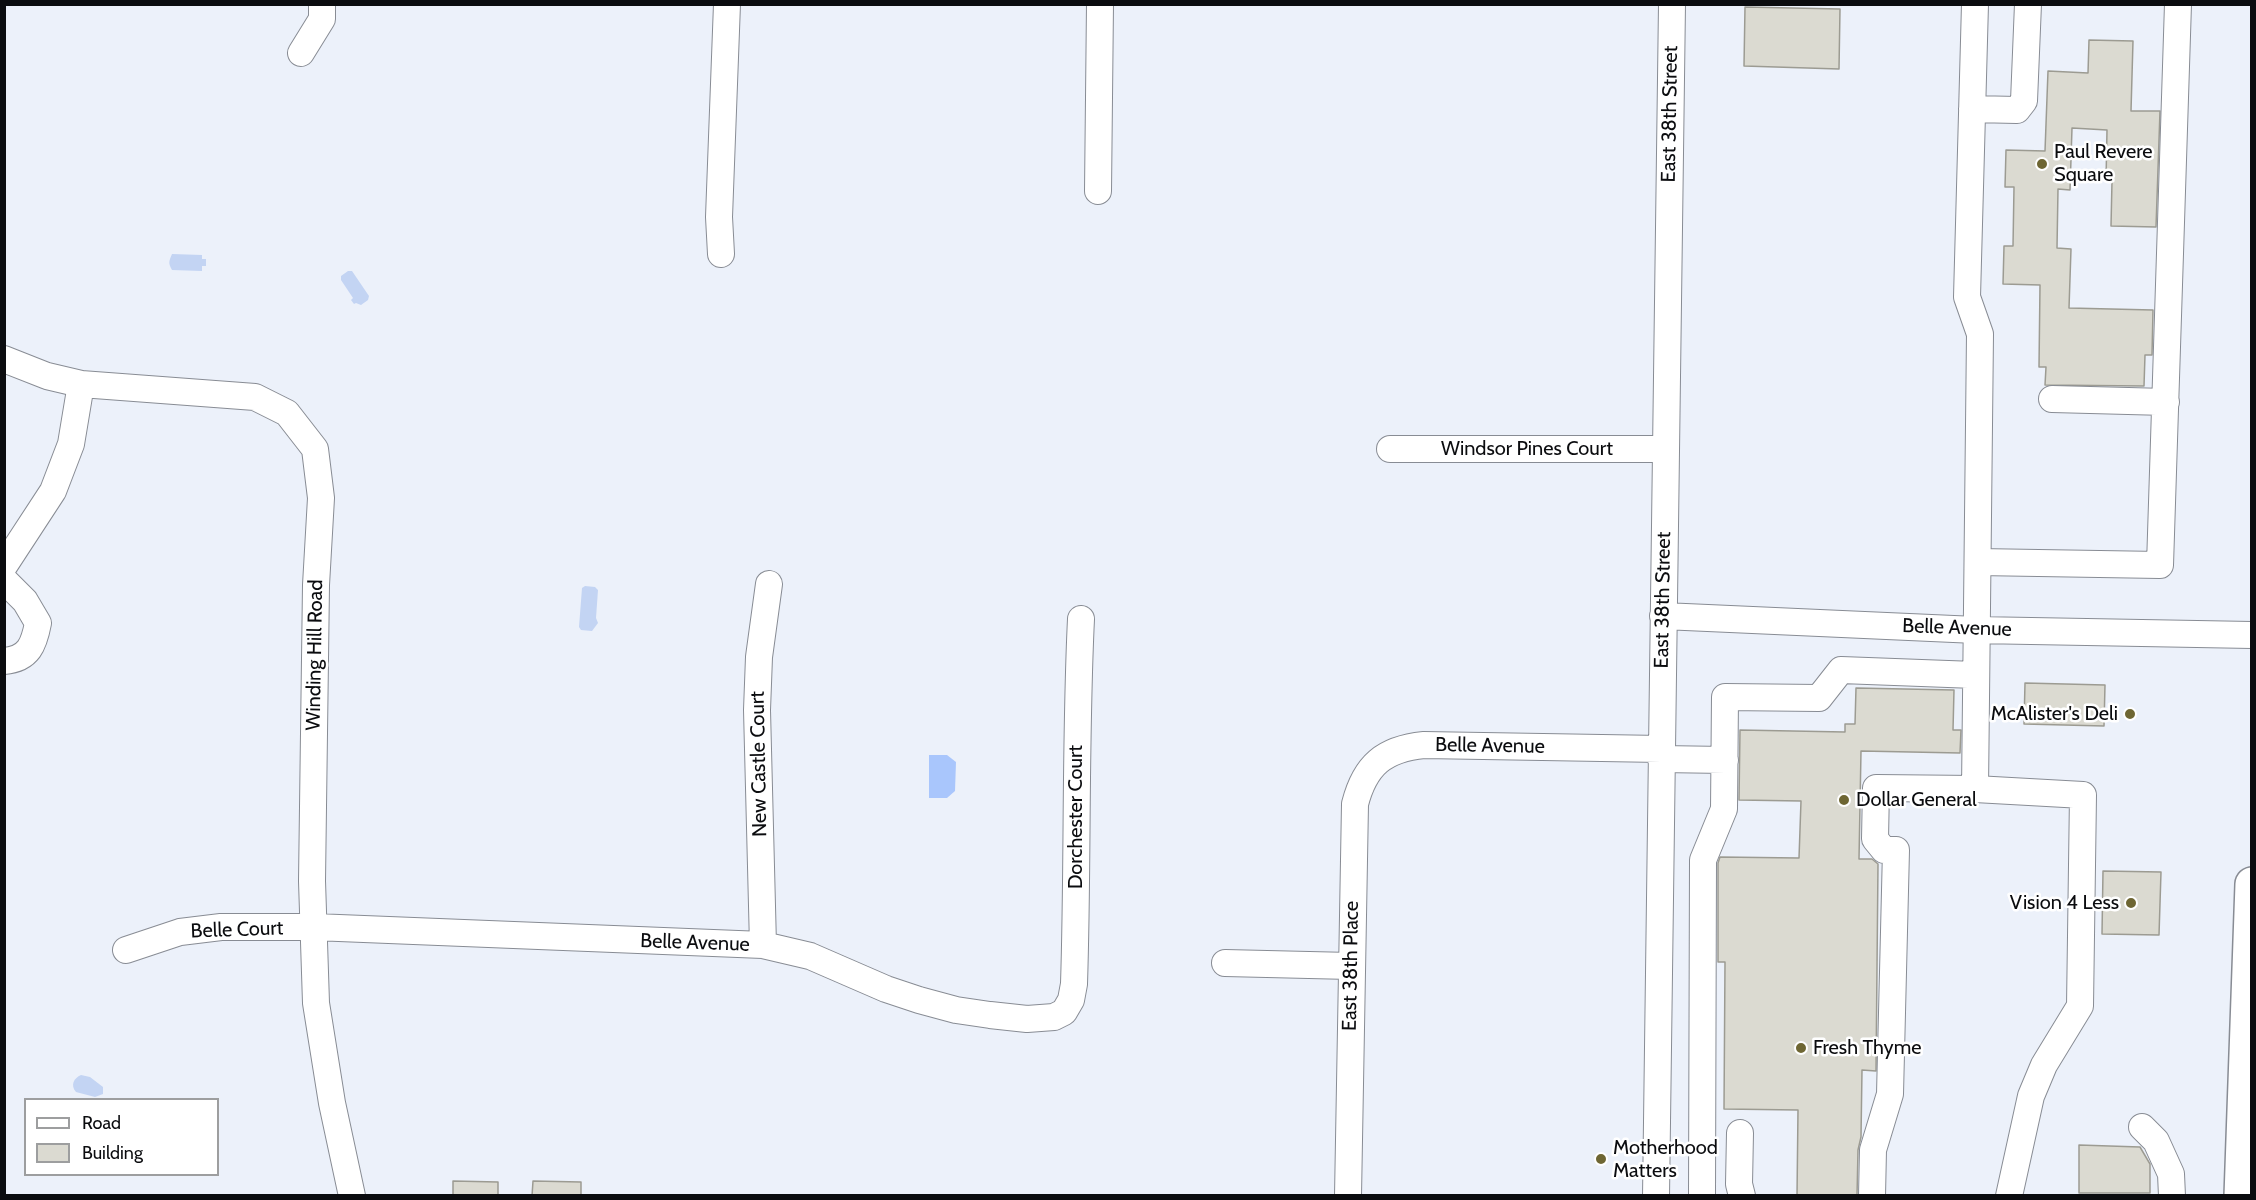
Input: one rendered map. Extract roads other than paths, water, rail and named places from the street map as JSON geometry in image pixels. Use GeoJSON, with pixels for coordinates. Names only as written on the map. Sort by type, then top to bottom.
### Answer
{"type":"FeatureCollection","features":[{"type":"Feature","properties":{"kind":"main road"},"geometry":{"type":"LineString","coordinates":[[2241,1196],[2252,884]]}},
{"type":"Feature","properties":{"kind":"street"},"geometry":{"type":"LineString","coordinates":[[301,53],[322,19],[322,4]]}},
{"type":"Feature","properties":{"kind":"street"},"geometry":{"type":"LineString","coordinates":[[721,254],[719,217],[727,4]]}},
{"type":"Feature","properties":{"kind":"street"},"geometry":{"type":"LineString","coordinates":[[1098,191],[1100,4]]}},
{"type":"Feature","properties":{"kind":"street","name":"East 38th Street"},"geometry":{"type":"LineString","coordinates":[[1656,1196],[1664,449],[1672,4]]}},
{"type":"Feature","properties":{"kind":"street"},"geometry":{"type":"LineString","coordinates":[[1975,4],[1967,297],[1980,334],[1975,789]]}},
{"type":"Feature","properties":{"kind":"street"},"geometry":{"type":"LineString","coordinates":[[1972,109],[2017,110],[2025,101],[2028,4]]}},
{"type":"Feature","properties":{"kind":"street"},"geometry":{"type":"LineString","coordinates":[[1978,562],[2160,565],[2178,4]]}},
{"type":"Feature","properties":{"kind":"street","name":"Winding Hill Road"},"geometry":{"type":"LineString","coordinates":[[4,359],[47,376],[81,384],[255,397],[287,413],[315,449],[321,498],[316,585],[312,881],[316,1004],[352,1196]]}},
{"type":"Feature","properties":{"kind":"street"},"geometry":{"type":"LineString","coordinates":[[4,566],[53,491],[71,444],[81,384]]}},
{"type":"Feature","properties":{"kind":"street"},"geometry":{"type":"LineString","coordinates":[[2052,399],[2166,402]]}},
{"type":"Feature","properties":{"kind":"street","name":"Windsor Pines Court"},"geometry":{"type":"LineString","coordinates":[[1390,448],[1664,449]]}},
{"type":"Feature","properties":{"kind":"street"},"geometry":{"type":"LineString","coordinates":[[4,580],[25,601],[38,623],[34,644],[19,658],[4,661]]}},
{"type":"Feature","properties":{"kind":"street","name":"New Castle Court"},"geometry":{"type":"LineString","coordinates":[[762,945],[757,710],[759,657],[769,584]]}},
{"type":"Feature","properties":{"kind":"street","name":"Belle Avenue"},"geometry":{"type":"LineString","coordinates":[[1662,616],[1977,630],[2252,634]]}},
{"type":"Feature","properties":{"kind":"street","name":"Dorchester Court"},"geometry":{"type":"LineString","coordinates":[[1064,1012],[1071,1000],[1074,984],[1077,866],[1076,721],[1081,620]]}},
{"type":"Feature","properties":{"kind":"street"},"geometry":{"type":"LineString","coordinates":[[1702,1196],[1703,860],[1724,809],[1725,697],[1819,698],[1841,670],[1975,675]]}},
{"type":"Feature","properties":{"kind":"street","name":"Belle Avenue"},"geometry":{"type":"LineString","coordinates":[[1392,752],[1406,747],[1424,745],[1661,754],[1725,760]]}},
{"type":"Feature","properties":{"kind":"street","name":"East 38th Place"},"geometry":{"type":"LineString","coordinates":[[1348,1196],[1355,804],[1359,786],[1369,771],[1380,758],[1392,752]]}},
{"type":"Feature","properties":{"kind":"street"},"geometry":{"type":"LineString","coordinates":[[1872,1196],[1873,1150],[1890,1094],[1896,850],[1884,850],[1875,838],[1876,788],[1975,789],[2083,795],[2080,1006],[2044,1065],[2031,1096],[2009,1196]]}},
{"type":"Feature","properties":{"kind":"street","name":"Belle Court"},"geometry":{"type":"LineString","coordinates":[[126,950],[180,932],[221,927],[314,927]]}},
{"type":"Feature","properties":{"kind":"street","name":"Belle Avenue"},"geometry":{"type":"LineString","coordinates":[[314,927],[762,945],[810,956],[886,989],[956,1010],[1041,1019],[1054,1017],[1064,1012]]}},
{"type":"Feature","properties":{"kind":"street"},"geometry":{"type":"LineString","coordinates":[[1225,963],[1351,966]]}},
{"type":"Feature","properties":{"kind":"street"},"geometry":{"type":"LineString","coordinates":[[2142,1127],[2157,1141],[2171,1174],[2172,1196]]}},
{"type":"Feature","properties":{"kind":"street"},"geometry":{"type":"LineString","coordinates":[[1740,1133],[1739,1185],[1742,1196]]}},
{"type":"Feature","properties":{"kind":"place","name":"Paul Revere Square"},"geometry":{"type":"Point","coordinates":[2042,164]}},
{"type":"Feature","properties":{"kind":"place","name":"McAlister's Deli"},"geometry":{"type":"Point","coordinates":[2130,714]}},
{"type":"Feature","properties":{"kind":"place","name":"Dollar General"},"geometry":{"type":"Point","coordinates":[1844,800]}},
{"type":"Feature","properties":{"kind":"place","name":"Vision 4 Less"},"geometry":{"type":"Point","coordinates":[2131,903]}},
{"type":"Feature","properties":{"kind":"place","name":"Fresh Thyme"},"geometry":{"type":"Point","coordinates":[1801,1048]}},
{"type":"Feature","properties":{"kind":"place","name":"Motherhood Matters"},"geometry":{"type":"Point","coordinates":[1601,1159]}}]}
